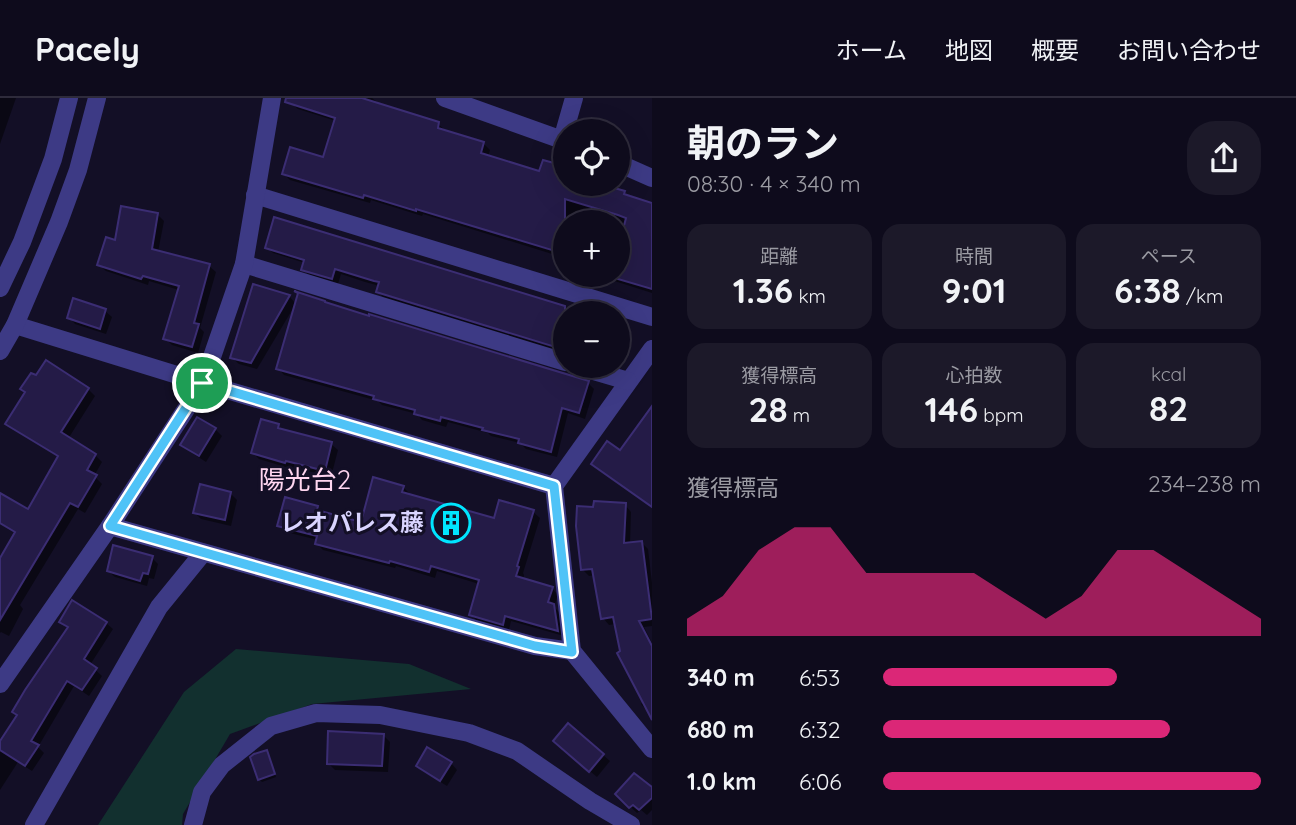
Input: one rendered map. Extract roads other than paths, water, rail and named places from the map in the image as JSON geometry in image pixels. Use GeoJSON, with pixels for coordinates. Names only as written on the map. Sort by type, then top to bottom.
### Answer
{"type":"FeatureCollection","features":[{"type":"Feature","properties":{"kind":"street"},"geometry":{"type":"LineString","coordinates":[[0,288],[22,242],[53,159],[69,98]]}},
{"type":"Feature","properties":{"kind":"street"},"geometry":{"type":"LineString","coordinates":[[0,351],[15,325],[69,196],[97,98]]}},
{"type":"Feature","properties":{"kind":"street"},"geometry":{"type":"LineString","coordinates":[[0,684],[110,526],[202,383],[244,264],[272,98]]}},
{"type":"Feature","properties":{"kind":"street"},"geometry":{"type":"LineString","coordinates":[[445,98],[553,136]]}},
{"type":"Feature","properties":{"kind":"street"},"geometry":{"type":"LineString","coordinates":[[569,119],[574,98]]}},
{"type":"Feature","properties":{"kind":"street"},"geometry":{"type":"LineString","coordinates":[[630,168],[652,178]]}},
{"type":"Feature","properties":{"kind":"street"},"geometry":{"type":"LineString","coordinates":[[256,195],[652,317]]}},
{"type":"Feature","properties":{"kind":"street"},"geometry":{"type":"LineString","coordinates":[[244,264],[553,358]]}},
{"type":"Feature","properties":{"kind":"street"},"geometry":{"type":"LineString","coordinates":[[15,325],[554,486]]}},
{"type":"Feature","properties":{"kind":"street"},"geometry":{"type":"LineString","coordinates":[[652,349],[554,486],[572,652],[652,749]]}},
{"type":"Feature","properties":{"kind":"street"},"geometry":{"type":"LineString","coordinates":[[618,378],[628,381]]}},
{"type":"Feature","properties":{"kind":"street"},"geometry":{"type":"LineString","coordinates":[[110,526],[535,646],[572,652]]}},
{"type":"Feature","properties":{"kind":"street"},"geometry":{"type":"LineString","coordinates":[[34,825],[159,607],[203,553]]}},
{"type":"Feature","properties":{"kind":"street"},"geometry":{"type":"LineString","coordinates":[[193,825],[202,792],[222,765],[271,726],[316,713],[380,715],[469,733],[517,751],[631,825]]}},
{"type":"Feature","properties":{"kind":"place","name":"レオパレス藤"},"geometry":{"type":"Point","coordinates":[451,523]}},
{"type":"Feature","properties":{"kind":"district","name":"陽光台2"},"geometry":{"type":"Point","coordinates":[305,480]}}]}
